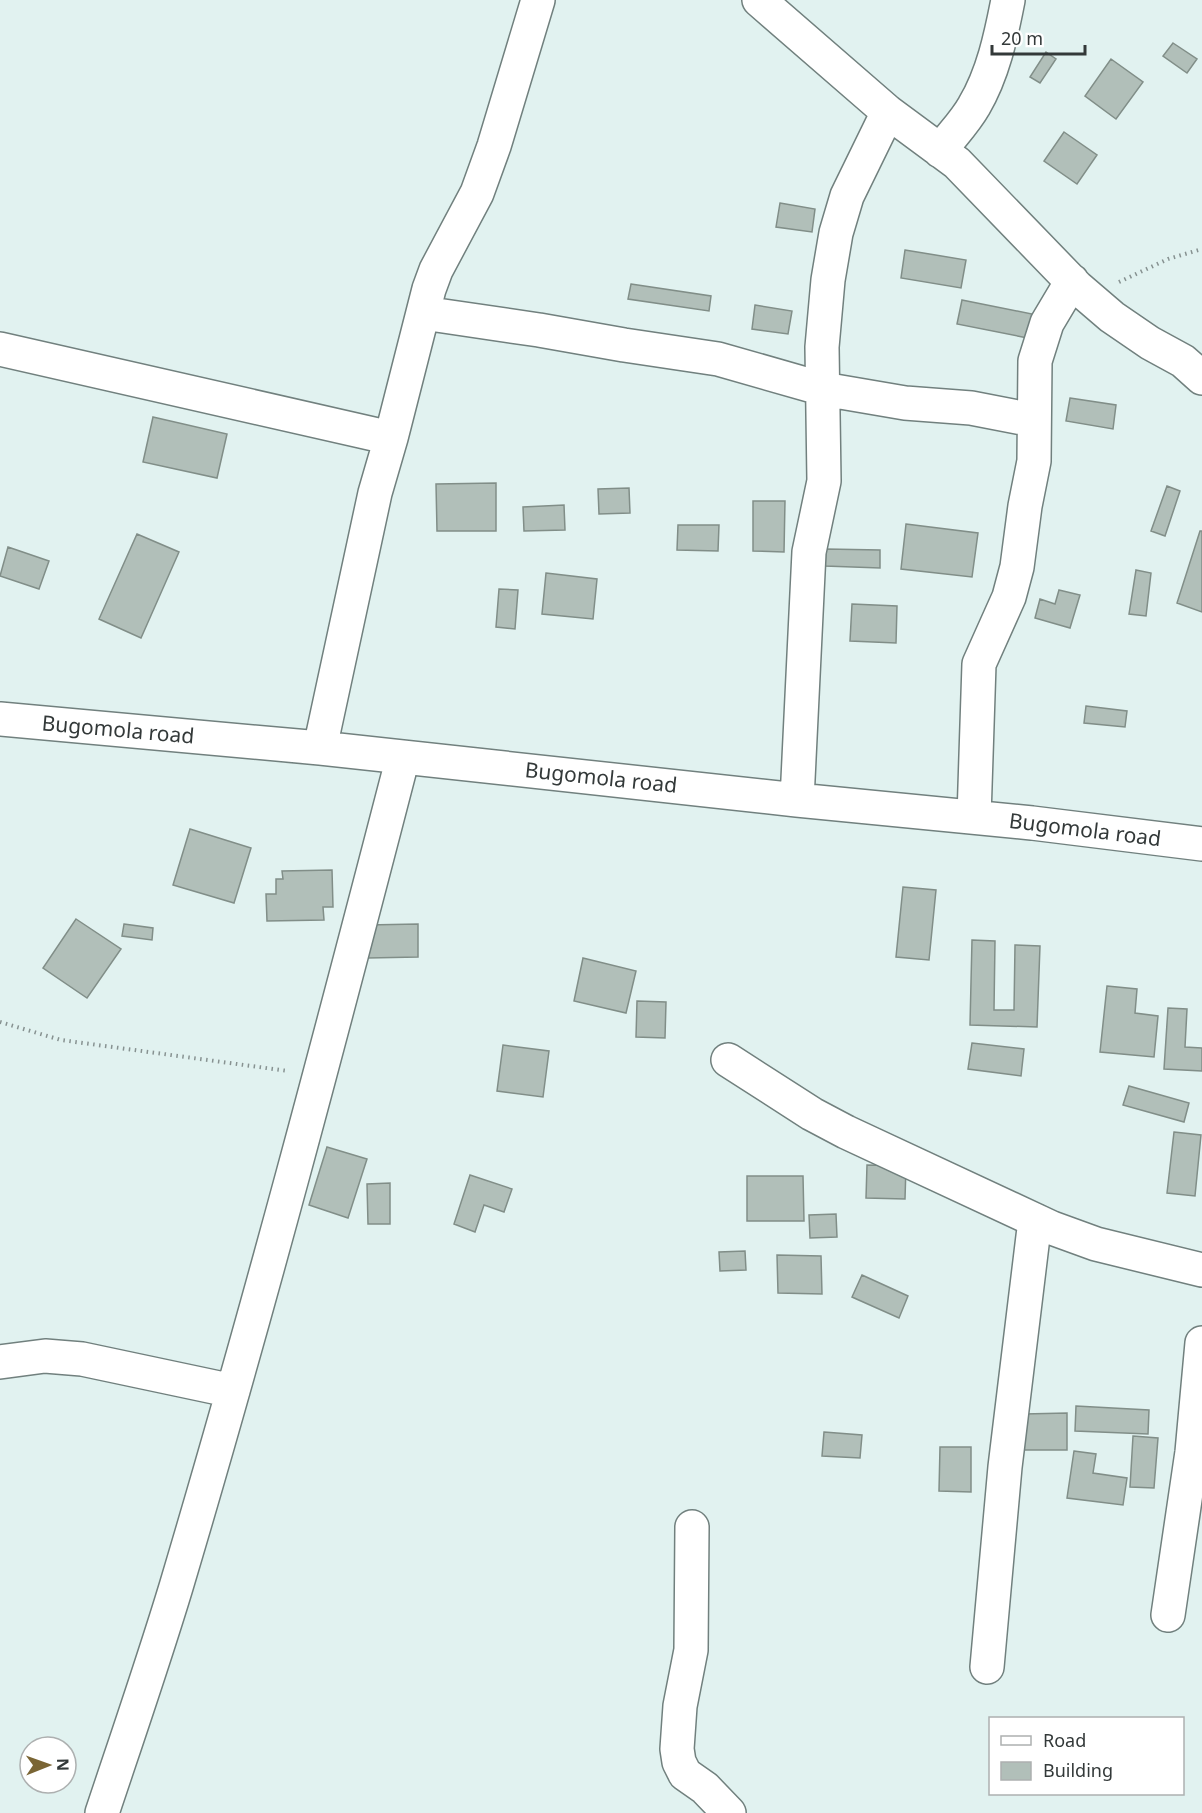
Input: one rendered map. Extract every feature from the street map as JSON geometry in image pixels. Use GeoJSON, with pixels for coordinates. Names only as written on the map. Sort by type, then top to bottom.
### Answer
{"type":"FeatureCollection","features":[{"type":"Feature","properties":{"kind":"street"},"geometry":{"type":"LineString","coordinates":[[320,748],[375,493],[423,313],[436,270],[477,193],[494,146],[538,0]]}},
{"type":"Feature","properties":{"kind":"street"},"geometry":{"type":"LineString","coordinates":[[759,0],[888,112],[957,163],[1080,289],[1112,317],[1150,343],[1183,361],[1202,378]]}},
{"type":"Feature","properties":{"kind":"street"},"geometry":{"type":"LineString","coordinates":[[940,150],[974,107],[1001,34],[1008,0]]}},
{"type":"Feature","properties":{"kind":"street"},"geometry":{"type":"LineString","coordinates":[[797,800],[809,552],[824,481],[822,347],[824,308],[836,233],[847,196],[888,112]]}},
{"type":"Feature","properties":{"kind":"street"},"geometry":{"type":"LineString","coordinates":[[974,817],[979,664],[1009,597],[1017,567],[1034,461],[1035,361],[1047,323],[1080,289]]}},
{"type":"Feature","properties":{"kind":"street"},"geometry":{"type":"LineString","coordinates":[[423,313],[718,359],[823,389],[905,403],[971,408],[1034,420]]}},
{"type":"Feature","properties":{"kind":"street"},"geometry":{"type":"LineString","coordinates":[[0,350],[391,438]]}},
{"type":"Feature","properties":{"kind":"street","name":"Bugomola road"},"geometry":{"type":"LineString","coordinates":[[0,719],[320,748],[974,817],[1202,844]]}},
{"type":"Feature","properties":{"kind":"street"},"geometry":{"type":"LineString","coordinates":[[102,1813],[175,1590],[233,1390],[320,1076],[403,757]]}},
{"type":"Feature","properties":{"kind":"street"},"geometry":{"type":"LineString","coordinates":[[728,1060],[812,1114],[846,1132],[1052,1228],[1096,1244],[1202,1269]]}},
{"type":"Feature","properties":{"kind":"street"},"geometry":{"type":"LineString","coordinates":[[987,1666],[1005,1467],[1035,1220]]}},
{"type":"Feature","properties":{"kind":"street"},"geometry":{"type":"LineString","coordinates":[[1168,1615],[1192,1452],[1202,1343]]}},
{"type":"Feature","properties":{"kind":"street"},"geometry":{"type":"LineString","coordinates":[[0,1362],[45,1356],[82,1359],[233,1390]]}},
{"type":"Feature","properties":{"kind":"street"},"geometry":{"type":"LineString","coordinates":[[692,1527],[691,1650],[680,1706],[677,1749],[679,1762],[685,1774],[705,1788],[729,1813]]}},
{"type":"Feature","properties":{"kind":"path"},"geometry":{"type":"LineString","coordinates":[[1080,289],[1202,249]]}},
{"type":"Feature","properties":{"kind":"path"},"geometry":{"type":"LineString","coordinates":[[0,1022],[61,1040],[320,1076]]}},
{"type":"Feature","properties":{"kind":"building"},"geometry":{"type":"Polygon","coordinates":[[[1173,43],[1197,59],[1187,73],[1163,56],[1173,43]]]}},
{"type":"Feature","properties":{"kind":"building"},"geometry":{"type":"Polygon","coordinates":[[[1046,52],[1056,59],[1040,83],[1030,77],[1046,52]]]}},
{"type":"Feature","properties":{"kind":"building"},"geometry":{"type":"Polygon","coordinates":[[[1111,59],[1143,82],[1116,119],[1085,96],[1111,59]]]}},
{"type":"Feature","properties":{"kind":"building"},"geometry":{"type":"Polygon","coordinates":[[[1064,132],[1097,155],[1077,184],[1044,161],[1064,132]]]}},
{"type":"Feature","properties":{"kind":"building"},"geometry":{"type":"Polygon","coordinates":[[[780,203],[815,209],[812,232],[776,227],[780,203]]]}},
{"type":"Feature","properties":{"kind":"building"},"geometry":{"type":"Polygon","coordinates":[[[905,250],[966,260],[961,288],[901,278],[905,250]]]}},
{"type":"Feature","properties":{"kind":"building"},"geometry":{"type":"Polygon","coordinates":[[[631,284],[711,296],[709,311],[628,299],[631,284]]]}},
{"type":"Feature","properties":{"kind":"building"},"geometry":{"type":"Polygon","coordinates":[[[962,300],[1037,315],[1033,339],[957,324],[962,300]]]}},
{"type":"Feature","properties":{"kind":"building"},"geometry":{"type":"Polygon","coordinates":[[[755,305],[792,311],[788,334],[752,329],[755,305]]]}},
{"type":"Feature","properties":{"kind":"building"},"geometry":{"type":"Polygon","coordinates":[[[1070,398],[1116,405],[1113,429],[1066,421],[1070,398]]]}},
{"type":"Feature","properties":{"kind":"building"},"geometry":{"type":"Polygon","coordinates":[[[153,417],[227,434],[217,478],[143,462],[153,417]]]}},
{"type":"Feature","properties":{"kind":"building"},"geometry":{"type":"Polygon","coordinates":[[[496,483],[496,531],[437,531],[436,484],[496,483]]]}},
{"type":"Feature","properties":{"kind":"building"},"geometry":{"type":"Polygon","coordinates":[[[1167,486],[1180,491],[1165,536],[1151,531],[1167,486]]]}},
{"type":"Feature","properties":{"kind":"building"},"geometry":{"type":"Polygon","coordinates":[[[629,488],[630,513],[599,514],[598,489],[629,488]]]}},
{"type":"Feature","properties":{"kind":"building"},"geometry":{"type":"Polygon","coordinates":[[[753,501],[785,501],[784,552],[753,551],[753,501]]]}},
{"type":"Feature","properties":{"kind":"building"},"geometry":{"type":"Polygon","coordinates":[[[564,505],[565,530],[524,531],[523,507],[564,505]]]}},
{"type":"Feature","properties":{"kind":"building"},"geometry":{"type":"Polygon","coordinates":[[[906,524],[978,533],[972,577],[901,569],[906,524]]]}},
{"type":"Feature","properties":{"kind":"building"},"geometry":{"type":"Polygon","coordinates":[[[678,525],[719,525],[718,551],[677,550],[678,525]]]}},
{"type":"Feature","properties":{"kind":"building"},"geometry":{"type":"Polygon","coordinates":[[[1200,531],[1202,531],[1202,612],[1177,603],[1200,531]]]}},
{"type":"Feature","properties":{"kind":"building"},"geometry":{"type":"Polygon","coordinates":[[[137,534],[179,552],[141,638],[99,619],[137,534]]]}},
{"type":"Feature","properties":{"kind":"building"},"geometry":{"type":"Polygon","coordinates":[[[8,547],[49,561],[39,589],[0,576],[8,547]]]}},
{"type":"Feature","properties":{"kind":"building"},"geometry":{"type":"Polygon","coordinates":[[[826,549],[880,550],[880,568],[825,566],[826,549]]]}},
{"type":"Feature","properties":{"kind":"building"},"geometry":{"type":"Polygon","coordinates":[[[1136,570],[1151,573],[1146,616],[1129,614],[1136,570]]]}},
{"type":"Feature","properties":{"kind":"building"},"geometry":{"type":"Polygon","coordinates":[[[546,573],[597,579],[593,619],[542,614],[546,573]]]}},
{"type":"Feature","properties":{"kind":"building"},"geometry":{"type":"Polygon","coordinates":[[[499,589],[518,590],[515,629],[496,627],[499,589]]]}},
{"type":"Feature","properties":{"kind":"building"},"geometry":{"type":"Polygon","coordinates":[[[1059,590],[1080,595],[1070,628],[1035,618],[1040,599],[1055,604],[1059,590]]]}},
{"type":"Feature","properties":{"kind":"building"},"geometry":{"type":"Polygon","coordinates":[[[852,604],[897,606],[896,643],[850,641],[852,604]]]}},
{"type":"Feature","properties":{"kind":"building"},"geometry":{"type":"Polygon","coordinates":[[[1086,706],[1127,711],[1125,727],[1084,723],[1086,706]]]}},
{"type":"Feature","properties":{"kind":"building"},"geometry":{"type":"Polygon","coordinates":[[[190,829],[251,848],[234,903],[173,885],[190,829]]]}},
{"type":"Feature","properties":{"kind":"building"},"geometry":{"type":"Polygon","coordinates":[[[332,870],[333,907],[323,907],[324,920],[267,921],[266,894],[276,894],[276,879],[283,879],[282,871],[332,870]]]}},
{"type":"Feature","properties":{"kind":"building"},"geometry":{"type":"Polygon","coordinates":[[[903,887],[936,890],[929,960],[896,957],[903,887]]]}},
{"type":"Feature","properties":{"kind":"building"},"geometry":{"type":"Polygon","coordinates":[[[76,919],[121,949],[87,998],[43,968],[76,919]]]}},
{"type":"Feature","properties":{"kind":"building"},"geometry":{"type":"Polygon","coordinates":[[[124,924],[153,928],[152,940],[122,936],[124,924]]]}},
{"type":"Feature","properties":{"kind":"building"},"geometry":{"type":"Polygon","coordinates":[[[418,924],[418,957],[368,958],[367,925],[418,924]]]}},
{"type":"Feature","properties":{"kind":"building"},"geometry":{"type":"Polygon","coordinates":[[[972,940],[995,941],[994,1010],[1014,1010],[1015,945],[1040,946],[1037,1027],[970,1025],[972,940]]]}},
{"type":"Feature","properties":{"kind":"building"},"geometry":{"type":"Polygon","coordinates":[[[583,958],[636,971],[626,1013],[574,1001],[583,958]]]}},
{"type":"Feature","properties":{"kind":"building"},"geometry":{"type":"Polygon","coordinates":[[[1107,986],[1137,989],[1135,1013],[1158,1016],[1154,1057],[1100,1052],[1107,986]]]}},
{"type":"Feature","properties":{"kind":"building"},"geometry":{"type":"Polygon","coordinates":[[[637,1001],[666,1002],[665,1038],[636,1037],[637,1001]]]}},
{"type":"Feature","properties":{"kind":"building"},"geometry":{"type":"Polygon","coordinates":[[[1168,1008],[1187,1009],[1185,1047],[1202,1048],[1202,1071],[1164,1069],[1168,1008]]]}},
{"type":"Feature","properties":{"kind":"building"},"geometry":{"type":"Polygon","coordinates":[[[972,1043],[1024,1049],[1021,1076],[968,1069],[972,1043]]]}},
{"type":"Feature","properties":{"kind":"building"},"geometry":{"type":"Polygon","coordinates":[[[503,1045],[549,1051],[543,1097],[497,1091],[503,1045]]]}},
{"type":"Feature","properties":{"kind":"building"},"geometry":{"type":"Polygon","coordinates":[[[1129,1086],[1189,1103],[1184,1122],[1123,1105],[1129,1086]]]}},
{"type":"Feature","properties":{"kind":"building"},"geometry":{"type":"Polygon","coordinates":[[[1174,1132],[1201,1135],[1195,1196],[1167,1193],[1174,1132]]]}},
{"type":"Feature","properties":{"kind":"building"},"geometry":{"type":"Polygon","coordinates":[[[327,1147],[367,1159],[348,1218],[309,1205],[327,1147]]]}},
{"type":"Feature","properties":{"kind":"building"},"geometry":{"type":"Polygon","coordinates":[[[867,1165],[906,1166],[905,1199],[866,1198],[867,1165]]]}},
{"type":"Feature","properties":{"kind":"building"},"geometry":{"type":"Polygon","coordinates":[[[470,1175],[512,1189],[504,1212],[484,1205],[475,1232],[454,1224],[470,1175]]]}},
{"type":"Feature","properties":{"kind":"building"},"geometry":{"type":"Polygon","coordinates":[[[747,1176],[803,1176],[804,1221],[747,1221],[747,1176]]]}},
{"type":"Feature","properties":{"kind":"building"},"geometry":{"type":"Polygon","coordinates":[[[390,1183],[390,1224],[368,1224],[367,1184],[390,1183]]]}},
{"type":"Feature","properties":{"kind":"building"},"geometry":{"type":"Polygon","coordinates":[[[836,1214],[837,1237],[810,1238],[809,1215],[836,1214]]]}},
{"type":"Feature","properties":{"kind":"building"},"geometry":{"type":"Polygon","coordinates":[[[745,1251],[746,1270],[720,1271],[719,1252],[745,1251]]]}},
{"type":"Feature","properties":{"kind":"building"},"geometry":{"type":"Polygon","coordinates":[[[777,1255],[821,1256],[822,1294],[778,1293],[777,1255]]]}},
{"type":"Feature","properties":{"kind":"building"},"geometry":{"type":"Polygon","coordinates":[[[862,1275],[908,1296],[899,1318],[852,1297],[862,1275]]]}},
{"type":"Feature","properties":{"kind":"building"},"geometry":{"type":"Polygon","coordinates":[[[1076,1406],[1149,1410],[1148,1434],[1075,1431],[1076,1406]]]}},
{"type":"Feature","properties":{"kind":"building"},"geometry":{"type":"Polygon","coordinates":[[[1067,1413],[1067,1450],[1024,1450],[1024,1414],[1067,1413]]]}},
{"type":"Feature","properties":{"kind":"building"},"geometry":{"type":"Polygon","coordinates":[[[824,1432],[862,1435],[860,1458],[822,1456],[824,1432]]]}},
{"type":"Feature","properties":{"kind":"building"},"geometry":{"type":"Polygon","coordinates":[[[1133,1436],[1158,1438],[1154,1488],[1130,1487],[1133,1436]]]}},
{"type":"Feature","properties":{"kind":"building"},"geometry":{"type":"Polygon","coordinates":[[[940,1447],[971,1447],[971,1492],[939,1491],[940,1447]]]}},
{"type":"Feature","properties":{"kind":"building"},"geometry":{"type":"Polygon","coordinates":[[[1074,1451],[1096,1454],[1093,1473],[1127,1478],[1123,1505],[1067,1498],[1074,1451]]]}}]}
